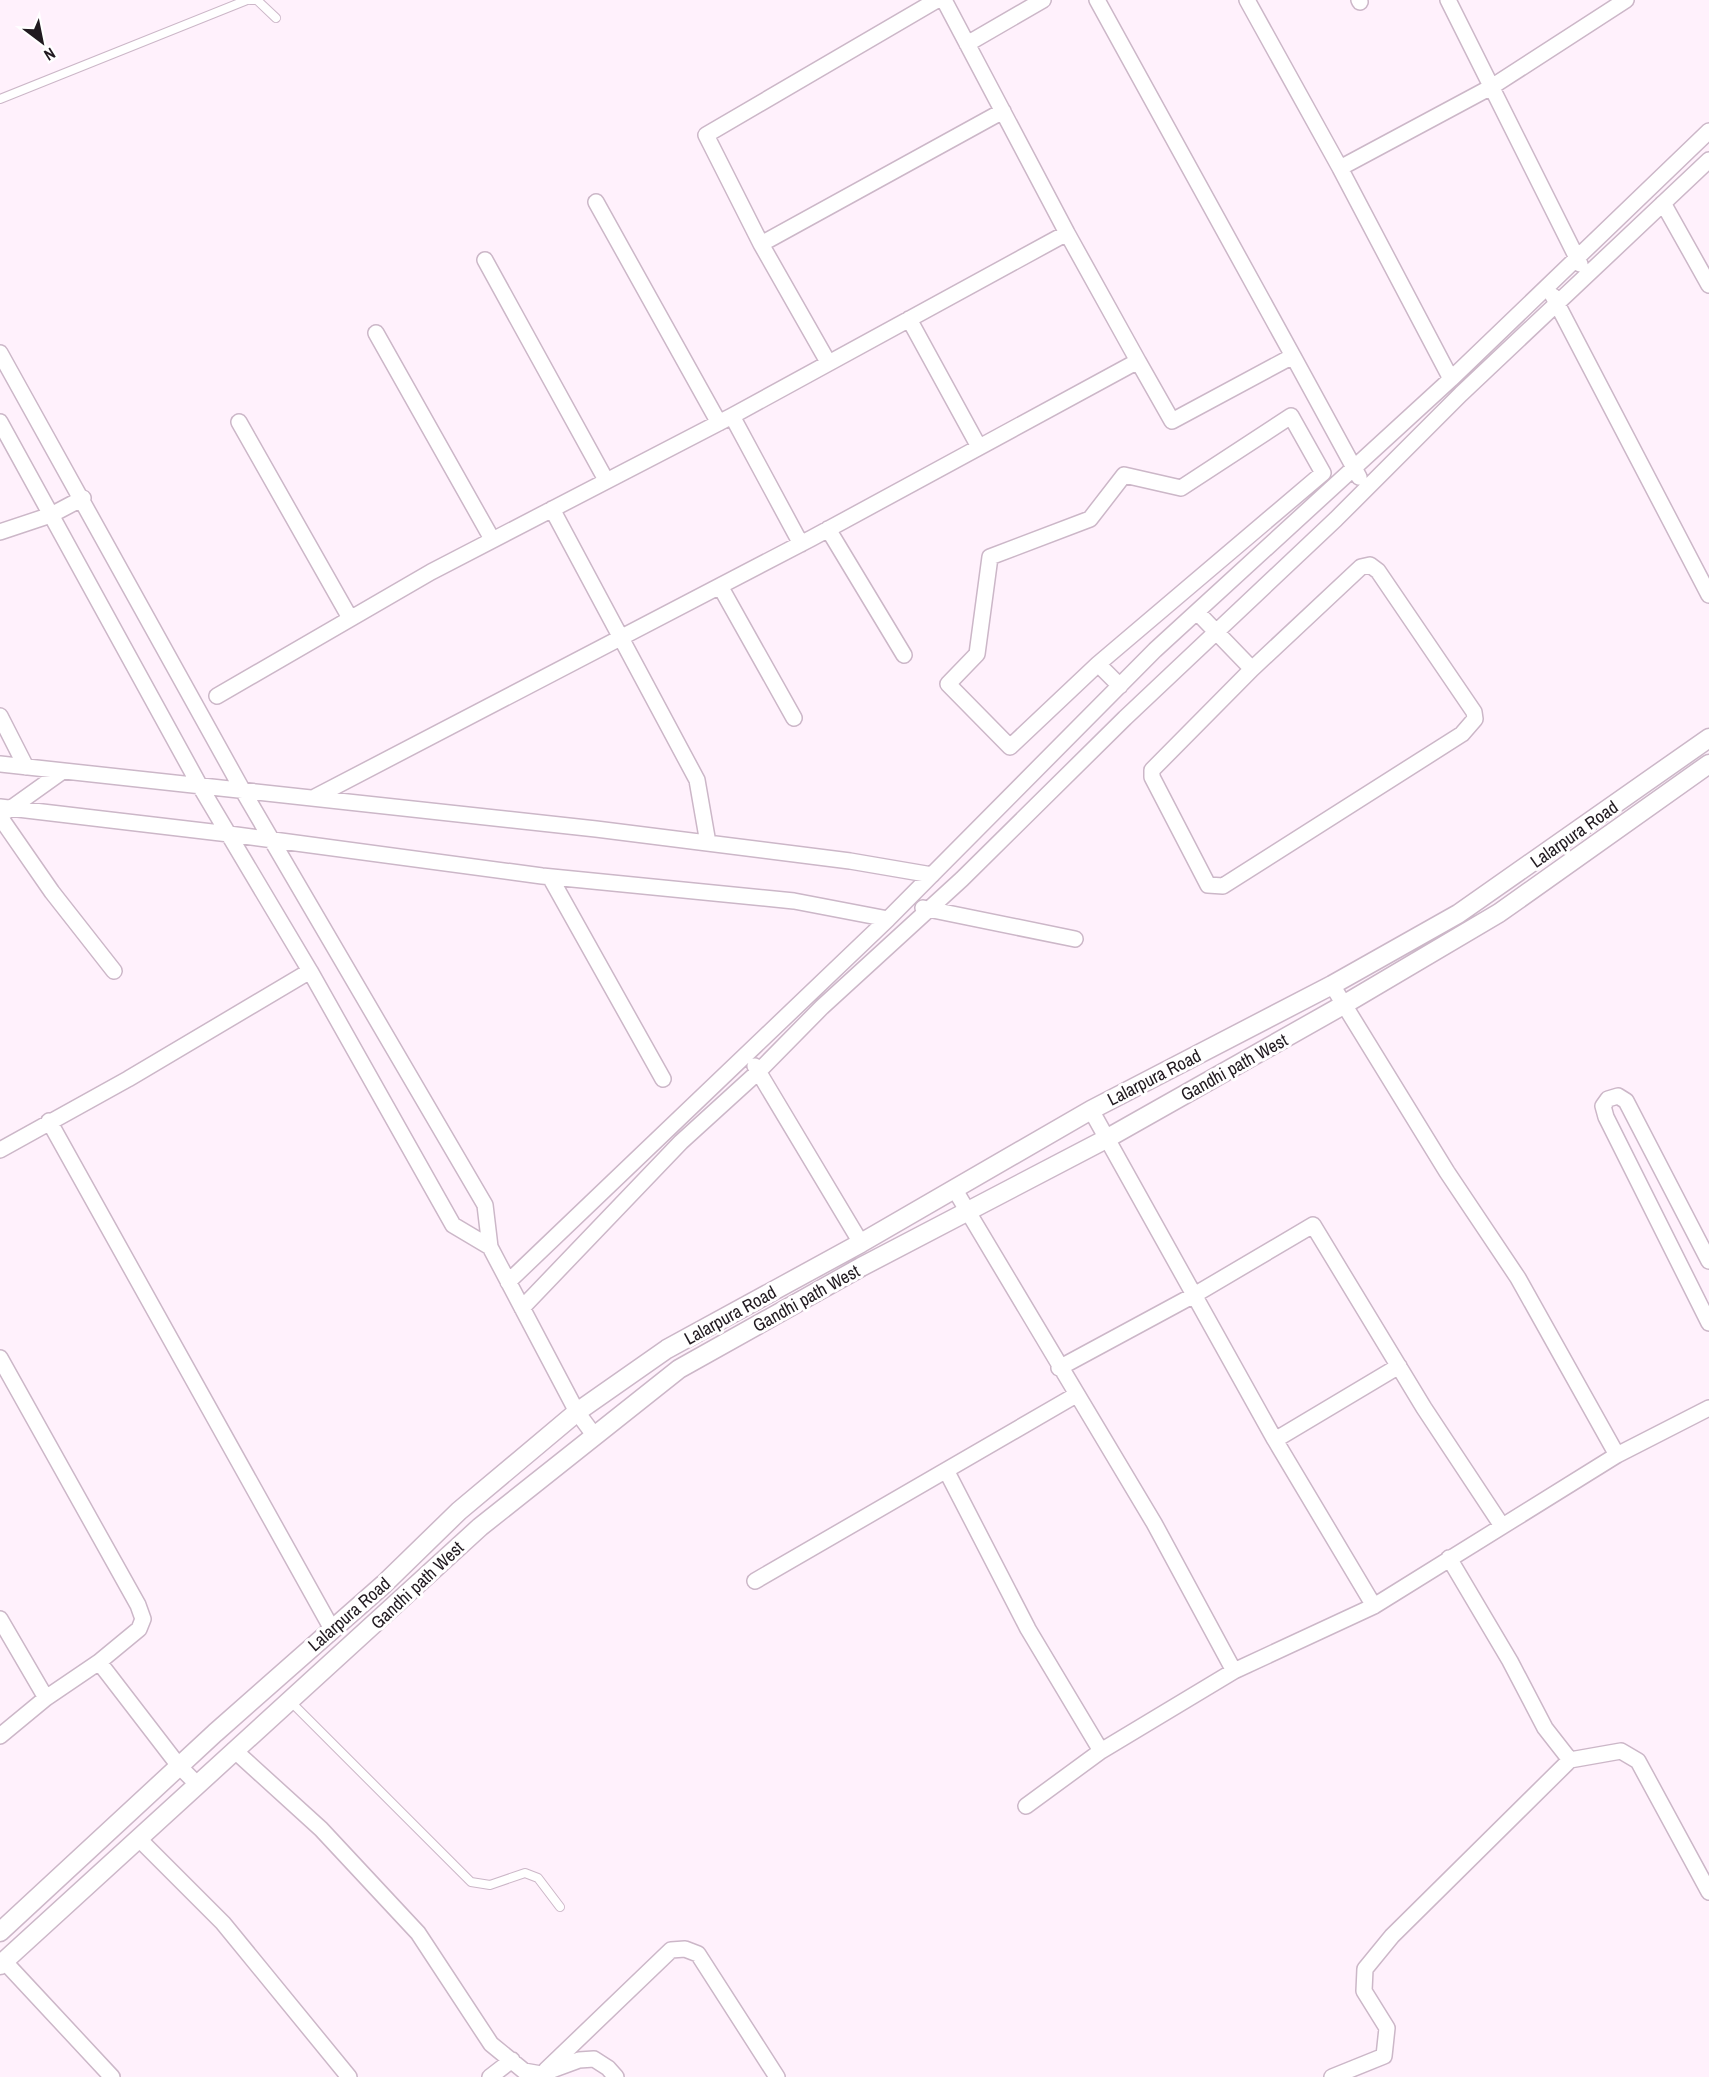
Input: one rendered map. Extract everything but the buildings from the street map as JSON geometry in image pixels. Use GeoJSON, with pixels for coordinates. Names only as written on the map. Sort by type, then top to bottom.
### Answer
{"type":"FeatureCollection","features":[{"type":"Feature","properties":{"kind":"street"},"geometry":{"type":"LineString","coordinates":[[828,362],[761,244],[706,135],[937,0]]}},
{"type":"Feature","properties":{"kind":"street"},"geometry":{"type":"LineString","coordinates":[[944,0],[1067,233],[1172,421],[1293,356]]}},
{"type":"Feature","properties":{"kind":"street"},"geometry":{"type":"LineString","coordinates":[[967,45],[1043,0]]}},
{"type":"Feature","properties":{"kind":"street"},"geometry":{"type":"LineString","coordinates":[[1097,0],[1354,469],[1367,488]]}},
{"type":"Feature","properties":{"kind":"street"},"geometry":{"type":"LineString","coordinates":[[1247,0],[1340,168],[1450,379]]}},
{"type":"Feature","properties":{"kind":"street"},"geometry":{"type":"LineString","coordinates":[[1448,0],[1493,86],[1585,276]]}},
{"type":"Feature","properties":{"kind":"street"},"geometry":{"type":"LineString","coordinates":[[1340,168],[1493,86],[1626,0]]}},
{"type":"Feature","properties":{"kind":"street"},"geometry":{"type":"LineString","coordinates":[[761,244],[1003,111]]}},
{"type":"Feature","properties":{"kind":"street"},"geometry":{"type":"LineString","coordinates":[[508,1282],[903,905],[1132,674],[1450,379],[1709,130]]}},
{"type":"Feature","properties":{"kind":"street"},"geometry":{"type":"LineString","coordinates":[[522,1308],[681,1142],[758,1072],[822,1006],[928,909],[1367,488],[1461,394],[1558,305],[1585,276],[1709,160]]}},
{"type":"Feature","properties":{"kind":"street"},"geometry":{"type":"LineString","coordinates":[[596,202],[801,544]]}},
{"type":"Feature","properties":{"kind":"street"},"geometry":{"type":"LineString","coordinates":[[1663,202],[1709,285]]}},
{"type":"Feature","properties":{"kind":"street"},"geometry":{"type":"LineString","coordinates":[[217,696],[492,539],[726,419],[1067,233]]}},
{"type":"Feature","properties":{"kind":"street"},"geometry":{"type":"LineString","coordinates":[[485,260],[606,480]]}},
{"type":"Feature","properties":{"kind":"street"},"geometry":{"type":"LineString","coordinates":[[1547,286],[1709,595]]}},
{"type":"Feature","properties":{"kind":"street"},"geometry":{"type":"LineString","coordinates":[[909,319],[979,447]]}},
{"type":"Feature","properties":{"kind":"street"},"geometry":{"type":"LineString","coordinates":[[376,333],[492,539]]}},
{"type":"Feature","properties":{"kind":"street"},"geometry":{"type":"LineString","coordinates":[[0,353],[83,498],[243,791],[485,1205],[490,1247],[577,1412],[594,1435]]}},
{"type":"Feature","properties":{"kind":"street"},"geometry":{"type":"LineString","coordinates":[[315,797],[801,544],[1138,362]]}},
{"type":"Feature","properties":{"kind":"street"},"geometry":{"type":"LineString","coordinates":[[1291,416],[1323,473],[1098,664],[1010,747],[948,684],[977,654],[990,557],[1090,519],[1124,475],[1181,488],[1291,416]]}},
{"type":"Feature","properties":{"kind":"street"},"geometry":{"type":"LineString","coordinates":[[0,422],[201,788],[310,971],[453,1225],[490,1247]]}},
{"type":"Feature","properties":{"kind":"street"},"geometry":{"type":"LineString","coordinates":[[239,422],[350,618]]}},
{"type":"Feature","properties":{"kind":"street"},"geometry":{"type":"LineString","coordinates":[[0,532],[51,515],[83,498]]}},
{"type":"Feature","properties":{"kind":"street"},"geometry":{"type":"LineString","coordinates":[[552,509],[697,780],[708,843]]}},
{"type":"Feature","properties":{"kind":"street"},"geometry":{"type":"LineString","coordinates":[[828,529],[904,655]]}},
{"type":"Feature","properties":{"kind":"street"},"geometry":{"type":"LineString","coordinates":[[1370,565],[1378,571],[1474,712],[1475,719],[1462,734],[1223,886],[1216,888],[1208,885],[1190,854],[1152,777],[1152,770],[1252,669],[1361,567],[1370,565]]}},
{"type":"Feature","properties":{"kind":"street"},"geometry":{"type":"LineString","coordinates":[[720,586],[794,718]]}},
{"type":"Feature","properties":{"kind":"street"},"geometry":{"type":"LineString","coordinates":[[1197,612],[1252,669]]}},
{"type":"Feature","properties":{"kind":"street"},"geometry":{"type":"LineString","coordinates":[[1098,664],[1120,686]]}},
{"type":"Feature","properties":{"kind":"street"},"geometry":{"type":"LineString","coordinates":[[1132,674],[1152,693]]}},
{"type":"Feature","properties":{"kind":"street"},"geometry":{"type":"LineString","coordinates":[[0,716],[26,767]]}},
{"type":"Feature","properties":{"kind":"street","name":"Lalarpura Road"},"geometry":{"type":"LineString","coordinates":[[0,1932],[179,1766],[384,1584],[459,1511],[577,1412],[667,1349],[861,1243],[1091,1110],[1332,985],[1458,914],[1709,738]]}},
{"type":"Feature","properties":{"kind":"street"},"geometry":{"type":"LineString","coordinates":[[0,764],[201,788],[315,797],[708,843],[850,861],[932,875]]}},
{"type":"Feature","properties":{"kind":"street","name":"Gandhi path West"},"geometry":{"type":"LineString","coordinates":[[2,1963],[480,1527],[679,1369],[1106,1139],[1345,1004],[1499,913],[1709,764]]}},
{"type":"Feature","properties":{"kind":"street"},"geometry":{"type":"LineString","coordinates":[[3,812],[63,771]]}},
{"type":"Feature","properties":{"kind":"street"},"geometry":{"type":"LineString","coordinates":[[1028,778],[1047,795]]}},
{"type":"Feature","properties":{"kind":"street"},"geometry":{"type":"LineString","coordinates":[[3,812],[229,834],[550,877],[794,901],[888,919]]}},
{"type":"Feature","properties":{"kind":"street"},"geometry":{"type":"LineString","coordinates":[[3,812],[52,892],[114,971]]}},
{"type":"Feature","properties":{"kind":"street"},"geometry":{"type":"LineString","coordinates":[[550,877],[663,1079]]}},
{"type":"Feature","properties":{"kind":"street"},"geometry":{"type":"LineString","coordinates":[[903,905],[1075,939]]}},
{"type":"Feature","properties":{"kind":"street"},"geometry":{"type":"LineString","coordinates":[[0,1150],[128,1079],[310,971]]}},
{"type":"Feature","properties":{"kind":"street"},"geometry":{"type":"LineString","coordinates":[[1332,985],[1448,1172],[1518,1278],[1617,1455]]}},
{"type":"Feature","properties":{"kind":"street"},"geometry":{"type":"LineString","coordinates":[[747,1053],[861,1243]]}},
{"type":"Feature","properties":{"kind":"street"},"geometry":{"type":"LineString","coordinates":[[1709,1261],[1626,1101],[1618,1096],[1608,1100],[1603,1106],[1606,1117],[1709,1323]]}},
{"type":"Feature","properties":{"kind":"street"},"geometry":{"type":"LineString","coordinates":[[1091,1110],[1196,1294],[1275,1440],[1374,1606]]}},
{"type":"Feature","properties":{"kind":"street"},"geometry":{"type":"LineString","coordinates":[[50,1121],[332,1629]]}},
{"type":"Feature","properties":{"kind":"street"},"geometry":{"type":"LineString","coordinates":[[955,1190],[1059,1368],[1154,1523],[1233,1671]]}},
{"type":"Feature","properties":{"kind":"street"},"geometry":{"type":"LineString","coordinates":[[1059,1368],[1196,1294],[1313,1225],[1502,1526]]}},
{"type":"Feature","properties":{"kind":"street"},"geometry":{"type":"LineString","coordinates":[[0,1358],[138,1605],[142,1619],[139,1629],[99,1662],[46,1698],[0,1736]]}},
{"type":"Feature","properties":{"kind":"street"},"geometry":{"type":"LineString","coordinates":[[1275,1440],[1400,1366]]}},
{"type":"Feature","properties":{"kind":"street"},"geometry":{"type":"LineString","coordinates":[[755,1581],[947,1472],[1076,1395]]}},
{"type":"Feature","properties":{"kind":"street"},"geometry":{"type":"LineString","coordinates":[[1026,1806],[1101,1751],[1233,1671],[1374,1606],[1617,1455],[1709,1408]]}},
{"type":"Feature","properties":{"kind":"street"},"geometry":{"type":"LineString","coordinates":[[947,1472],[1028,1629],[1101,1751]]}},
{"type":"Feature","properties":{"kind":"street"},"geometry":{"type":"LineString","coordinates":[[1449,1558],[1510,1661],[1545,1728],[1570,1760]]}},
{"type":"Feature","properties":{"kind":"street"},"geometry":{"type":"LineString","coordinates":[[0,1619],[46,1698]]}},
{"type":"Feature","properties":{"kind":"street"},"geometry":{"type":"LineString","coordinates":[[99,1662],[179,1766],[197,1784]]}},
{"type":"Feature","properties":{"kind":"street"},"geometry":{"type":"LineString","coordinates":[[234,1750],[321,1829],[418,1933],[491,2044],[524,2071],[541,2074],[579,2060],[594,2059],[608,2068],[615,2077]]}},
{"type":"Feature","properties":{"kind":"street"},"geometry":{"type":"LineString","coordinates":[[1332,2077],[1384,2056],[1387,2028],[1364,1991],[1365,1969],[1392,1936],[1570,1760],[1621,1751],[1638,1761],[1709,1892]]}},
{"type":"Feature","properties":{"kind":"street"},"geometry":{"type":"LineString","coordinates":[[139,1839],[223,1923],[349,2077]]}},
{"type":"Feature","properties":{"kind":"street"},"geometry":{"type":"LineString","coordinates":[[541,2074],[670,1950],[685,1949],[698,1954],[777,2077]]}},
{"type":"Feature","properties":{"kind":"street"},"geometry":{"type":"LineString","coordinates":[[2,1963],[112,2077]]}},
{"type":"Feature","properties":{"kind":"street"},"geometry":{"type":"LineString","coordinates":[[490,2077],[512,2060]]}},
{"type":"Feature","properties":{"kind":"lane"},"geometry":{"type":"LineString","coordinates":[[0,99],[249,0],[257,0],[276,18]]}},
{"type":"Feature","properties":{"kind":"lane"},"geometry":{"type":"LineString","coordinates":[[289,1700],[471,1882],[490,1885],[525,1873],[538,1878],[560,1907]]}}]}
